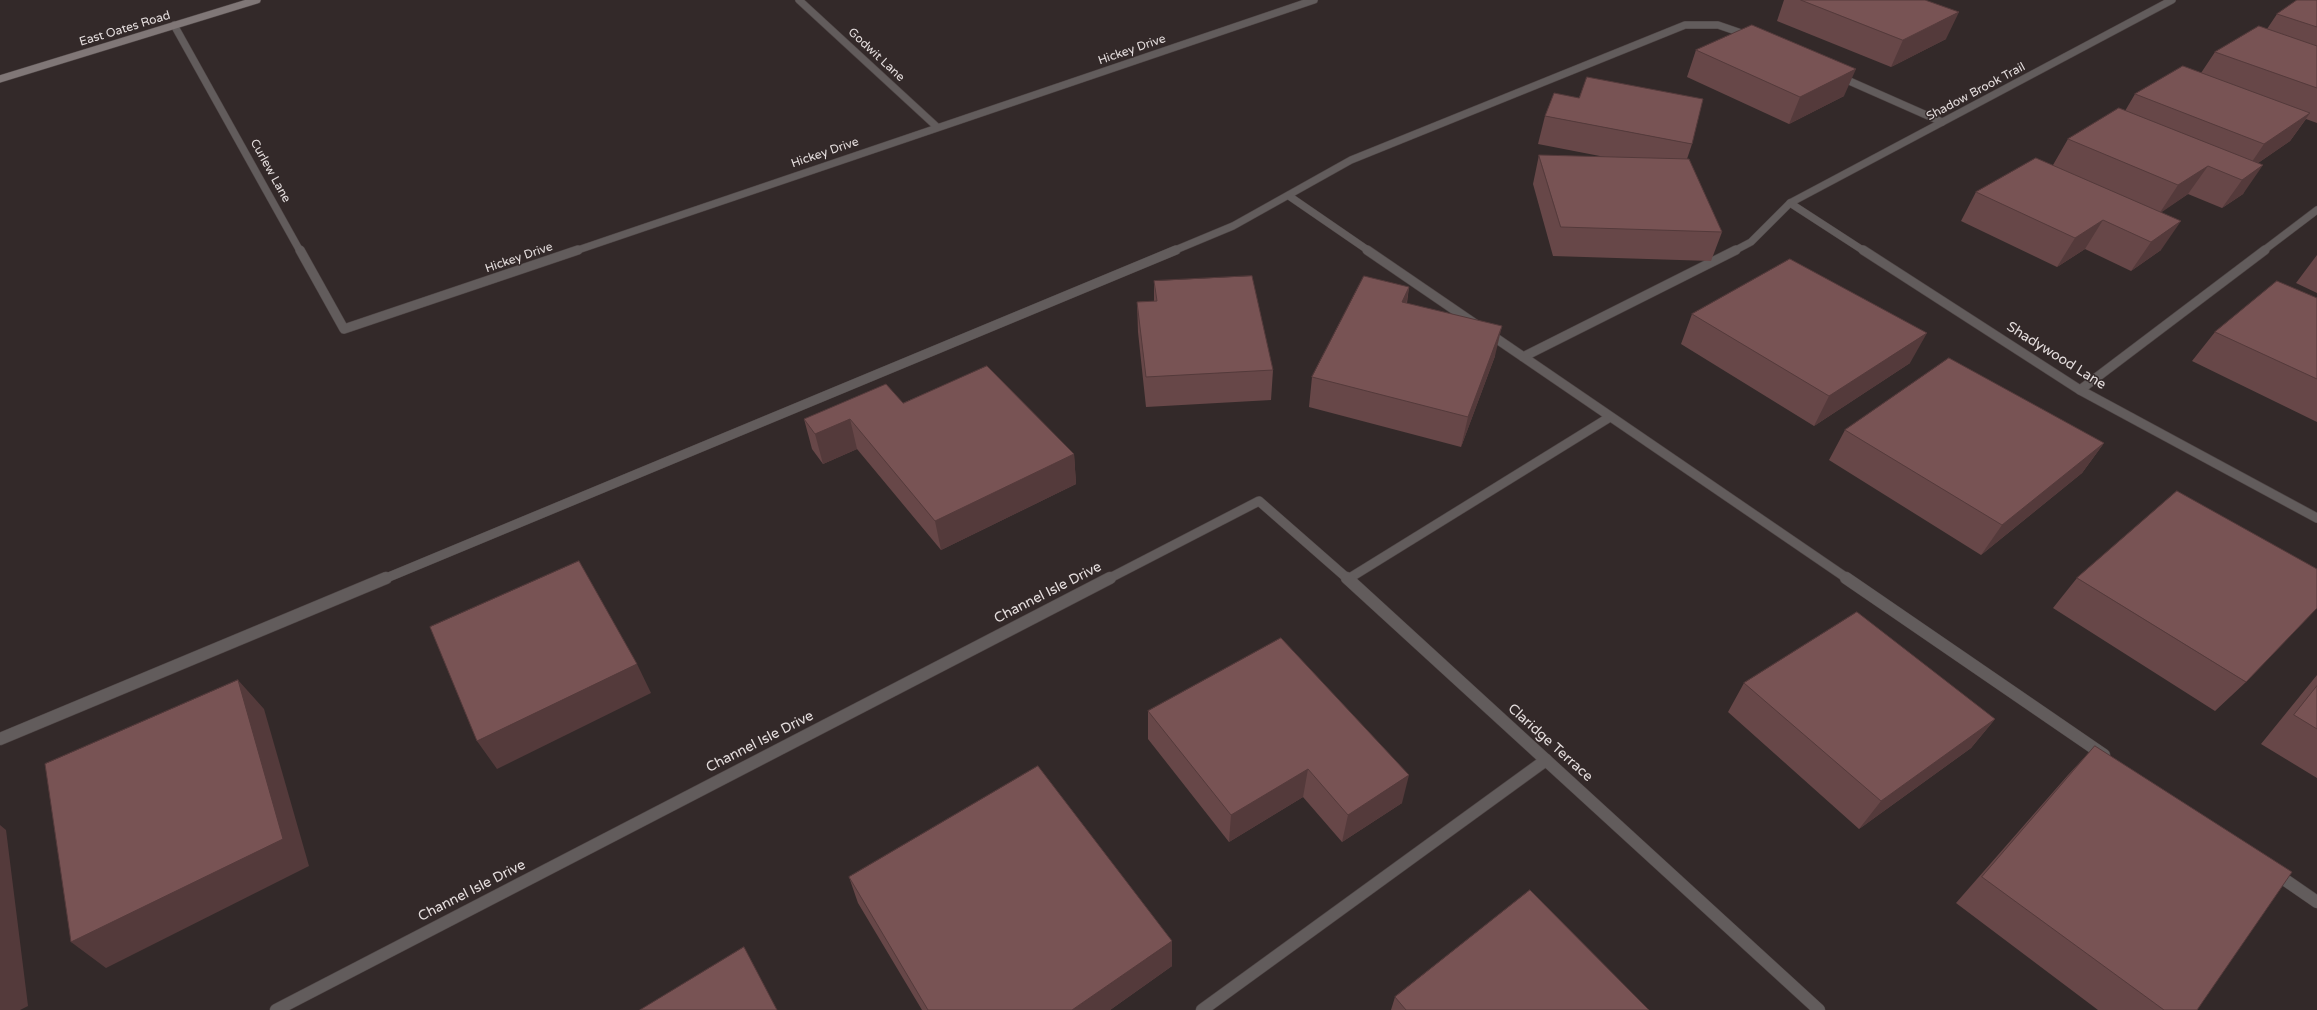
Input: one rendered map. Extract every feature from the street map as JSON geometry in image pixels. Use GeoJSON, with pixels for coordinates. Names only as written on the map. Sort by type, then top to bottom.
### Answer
{"type":"FeatureCollection","features":[{"type":"Feature","properties":{"kind":"street","name":"East Oates Road"},"geometry":{"type":"LineString","coordinates":[[0,79],[257,0]]}},
{"type":"Feature","properties":{"kind":"street","name":"Godwit Lane"},"geometry":{"type":"LineString","coordinates":[[799,0],[937,127]]}},
{"type":"Feature","properties":{"kind":"street","name":"Hickey Drive"},"geometry":{"type":"LineString","coordinates":[[344,329],[1314,0]]}},
{"type":"Feature","properties":{"kind":"street","name":"Shadow Brook Trail"},"geometry":{"type":"LineString","coordinates":[[1523,357],[1751,242],[1790,203],[2172,0]]}},
{"type":"Feature","properties":{"kind":"street"},"geometry":{"type":"LineString","coordinates":[[0,739],[1233,226],[1351,160],[1685,25],[1707,22],[1736,30],[1758,39]]}},
{"type":"Feature","properties":{"kind":"street","name":"Curlew Lane"},"geometry":{"type":"LineString","coordinates":[[174,25],[344,329]]}},
{"type":"Feature","properties":{"kind":"street"},"geometry":{"type":"LineString","coordinates":[[1828,71],[1942,122]]}},
{"type":"Feature","properties":{"kind":"street"},"geometry":{"type":"LineString","coordinates":[[1289,196],[2114,762]]}},
{"type":"Feature","properties":{"kind":"street","name":"Shadywood Lane"},"geometry":{"type":"LineString","coordinates":[[1790,203],[2080,390],[2317,518]]}},
{"type":"Feature","properties":{"kind":"street"},"geometry":{"type":"LineString","coordinates":[[2080,390],[2317,210]]}},
{"type":"Feature","properties":{"kind":"street"},"geometry":{"type":"LineString","coordinates":[[1348,580],[1610,417]]}},
{"type":"Feature","properties":{"kind":"street","name":"Claridge Terrace"},"geometry":{"type":"LineString","coordinates":[[1259,501],[1348,580],[1819,1010]]}},
{"type":"Feature","properties":{"kind":"street","name":"Channel Isle Drive"},"geometry":{"type":"LineString","coordinates":[[276,1010],[1259,501]]}},
{"type":"Feature","properties":{"kind":"street"},"geometry":{"type":"LineString","coordinates":[[1202,1010],[1546,760]]}},
{"type":"Feature","properties":{"kind":"street"},"geometry":{"type":"LineString","coordinates":[[2265,866],[2317,902]]}},
{"type":"Feature","properties":{"kind":"building"},"geometry":{"type":"Polygon","coordinates":[[[1801,0],[1925,0],[1959,12],[1903,40],[1801,0]]]}},
{"type":"Feature","properties":{"kind":"building"},"geometry":{"type":"Polygon","coordinates":[[[2297,0],[2317,0],[2317,27],[2277,14],[2297,0]]]}},
{"type":"Feature","properties":{"kind":"building"},"geometry":{"type":"Polygon","coordinates":[[[1752,25],[1856,69],[1800,97],[1696,50],[1752,25]]]}},
{"type":"Feature","properties":{"kind":"building"},"geometry":{"type":"Polygon","coordinates":[[[2259,26],[2317,46],[2317,88],[2215,52],[2259,26]]]}},
{"type":"Feature","properties":{"kind":"building"},"geometry":{"type":"Polygon","coordinates":[[[2183,66],[2310,113],[2264,144],[2135,94],[2183,66]]]}},
{"type":"Feature","properties":{"kind":"building"},"geometry":{"type":"Polygon","coordinates":[[[1587,77],[1703,99],[1692,144],[1545,116],[1554,93],[1579,98],[1587,77]]]}},
{"type":"Feature","properties":{"kind":"building"},"geometry":{"type":"Polygon","coordinates":[[[2119,108],[2263,165],[2242,180],[2208,166],[2178,185],[2068,139],[2119,108]]]}},
{"type":"Feature","properties":{"kind":"building"},"geometry":{"type":"Polygon","coordinates":[[[1539,155],[1689,159],[1722,232],[1561,227],[1539,155]]]}},
{"type":"Feature","properties":{"kind":"building"},"geometry":{"type":"Polygon","coordinates":[[[2036,158],[2181,221],[2151,242],[2103,220],[2075,238],[1976,192],[2036,158]]]}},
{"type":"Feature","properties":{"kind":"building"},"geometry":{"type":"Polygon","coordinates":[[[1790,259],[1927,333],[1829,396],[1692,314],[1790,259]]]}},
{"type":"Feature","properties":{"kind":"building"},"geometry":{"type":"Polygon","coordinates":[[[1252,276],[1273,370],[1146,377],[1137,302],[1157,301],[1154,281],[1252,276]]]}},
{"type":"Feature","properties":{"kind":"building"},"geometry":{"type":"Polygon","coordinates":[[[1364,276],[1409,287],[1402,302],[1502,326],[1468,417],[1312,377],[1364,276]]]}},
{"type":"Feature","properties":{"kind":"building"},"geometry":{"type":"Polygon","coordinates":[[[2277,281],[2317,298],[2317,379],[2215,332],[2277,281]]]}},
{"type":"Feature","properties":{"kind":"building"},"geometry":{"type":"Polygon","coordinates":[[[1949,358],[2104,443],[2002,525],[1845,430],[1949,358]]]}},
{"type":"Feature","properties":{"kind":"building"},"geometry":{"type":"Polygon","coordinates":[[[987,366],[1074,454],[935,521],[850,419],[815,434],[804,419],[886,384],[903,403],[987,366]]]}},
{"type":"Feature","properties":{"kind":"building"},"geometry":{"type":"Polygon","coordinates":[[[2177,491],[2317,569],[2317,608],[2246,682],[2077,578],[2177,491]]]}},
{"type":"Feature","properties":{"kind":"building"},"geometry":{"type":"Polygon","coordinates":[[[579,561],[637,664],[477,741],[430,627],[579,561]]]}},
{"type":"Feature","properties":{"kind":"building"},"geometry":{"type":"Polygon","coordinates":[[[1857,612],[1995,719],[1881,801],[1744,683],[1857,612]]]}},
{"type":"Feature","properties":{"kind":"building"},"geometry":{"type":"Polygon","coordinates":[[[1281,638],[1409,775],[1348,815],[1308,769],[1231,815],[1148,711],[1281,638]]]}},
{"type":"Feature","properties":{"kind":"building"},"geometry":{"type":"Polygon","coordinates":[[[238,680],[283,839],[71,942],[45,764],[238,680]]]}},
{"type":"Feature","properties":{"kind":"building"},"geometry":{"type":"Polygon","coordinates":[[[2317,686],[2317,729],[2294,715],[2317,686]]]}},
{"type":"Feature","properties":{"kind":"building"},"geometry":{"type":"Polygon","coordinates":[[[2095,746],[2292,872],[2197,1010],[2164,1010],[1982,877],[2095,746]]]}},
{"type":"Feature","properties":{"kind":"building"},"geometry":{"type":"Polygon","coordinates":[[[1038,766],[1172,941],[1072,1010],[928,1010],[849,877],[1038,766]]]}},
{"type":"Feature","properties":{"kind":"building"},"geometry":{"type":"Polygon","coordinates":[[[1530,890],[1649,1010],[1406,1010],[1395,997],[1530,890]]]}},
{"type":"Feature","properties":{"kind":"building"},"geometry":{"type":"Polygon","coordinates":[[[744,947],[777,1010],[640,1010],[744,947]]]}}]}
